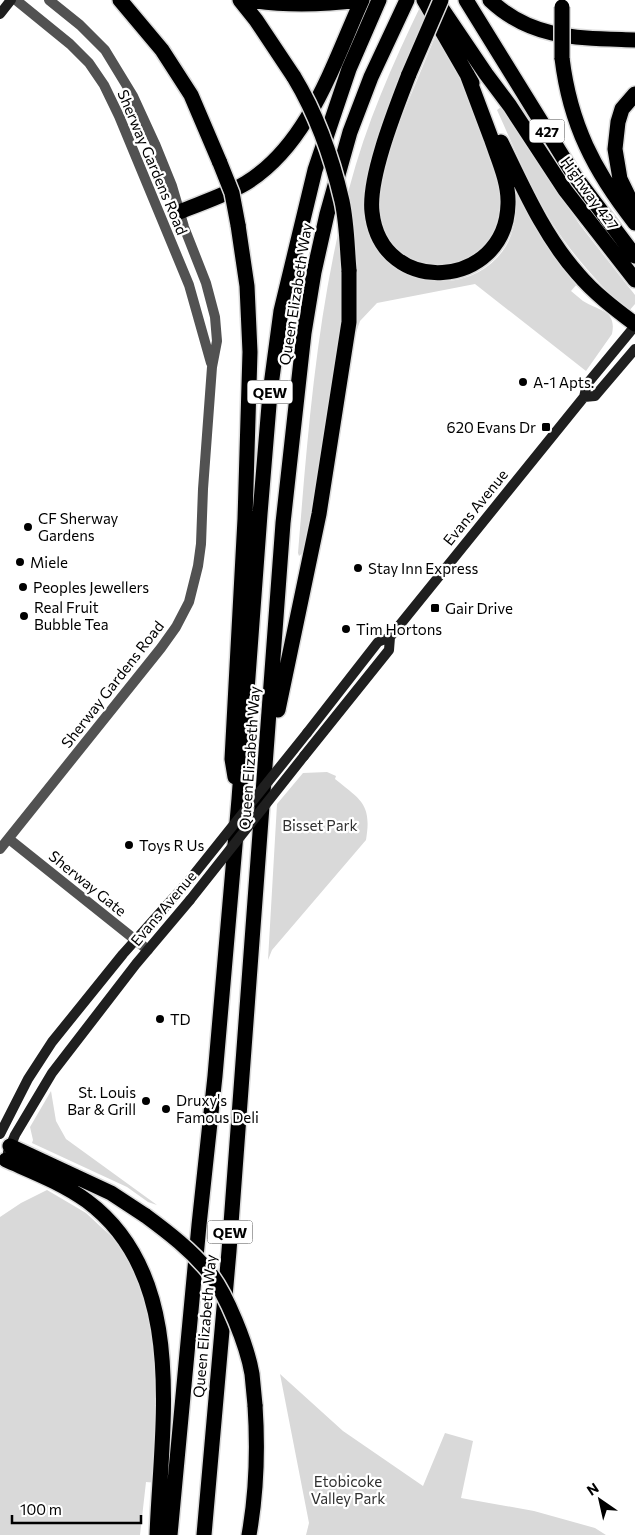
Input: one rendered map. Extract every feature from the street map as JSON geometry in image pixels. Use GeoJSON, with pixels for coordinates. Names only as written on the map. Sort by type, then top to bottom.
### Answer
{"type":"FeatureCollection","features":[{"type":"Feature","properties":{"kind":"highway"},"geometry":{"type":"LineString","coordinates":[[120,0],[162,50],[191,96],[232,192],[238,225],[247,286],[250,352],[245,519],[232,759],[239,799]]}},
{"type":"Feature","properties":{"kind":"highway"},"geometry":{"type":"LineString","coordinates":[[240,0],[256,20],[306,96],[317,123],[342,202],[349,270],[349,322],[319,514],[267,758]]}},
{"type":"Feature","properties":{"kind":"highway"},"geometry":{"type":"LineString","coordinates":[[179,212],[246,183],[270,165],[296,135],[320,94],[360,0],[308,4],[278,4],[249,0]]}},
{"type":"Feature","properties":{"kind":"highway","name":"Queen Elizabeth Way"},"geometry":{"type":"LineString","coordinates":[[170,1535],[215,1076],[239,799],[270,393],[281,311],[315,170],[349,69],[379,0]]}},
{"type":"Feature","properties":{"kind":"highway"},"geometry":{"type":"LineString","coordinates":[[424,0],[467,74],[516,172],[560,251],[578,274],[600,297],[635,325]]}},
{"type":"Feature","properties":{"kind":"highway","name":"Highway 427"},"geometry":{"type":"LineString","coordinates":[[436,0],[566,190],[635,280]]}},
{"type":"Feature","properties":{"kind":"highway"},"geometry":{"type":"LineString","coordinates":[[441,0],[398,103],[374,182],[372,210],[377,233],[383,244],[404,264],[426,272],[446,274],[472,265],[495,245],[502,234],[506,220],[508,203],[500,163],[467,74]]}},
{"type":"Feature","properties":{"kind":"highway"},"geometry":{"type":"LineString","coordinates":[[448,0],[510,106]]}},
{"type":"Feature","properties":{"kind":"highway","name":"Highway 427"},"geometry":{"type":"LineString","coordinates":[[466,0],[574,175],[635,256]]}},
{"type":"Feature","properties":{"kind":"highway"},"geometry":{"type":"LineString","coordinates":[[490,0],[499,9],[523,24],[550,33],[586,38],[635,40]]}},
{"type":"Feature","properties":{"kind":"highway"},"geometry":{"type":"LineString","coordinates":[[562,4],[562,58],[571,109],[584,144],[610,191],[635,223]]}},
{"type":"Feature","properties":{"kind":"highway","name":"Queen Elizabeth Way"},"geometry":{"type":"LineString","coordinates":[[204,1535],[229,1251],[284,523],[304,333],[314,272],[327,214],[350,132],[371,77],[404,5]]}},
{"type":"Feature","properties":{"kind":"highway"},"geometry":{"type":"LineString","coordinates":[[635,94],[622,109],[618,122],[615,150],[620,179],[635,210]]}},
{"type":"Feature","properties":{"kind":"highway"},"geometry":{"type":"LineString","coordinates":[[4,1151],[111,1193],[170,1234],[210,1274],[241,1335],[252,1373],[258,1448],[256,1482],[249,1535]]}},
{"type":"Feature","properties":{"kind":"highway"},"geometry":{"type":"LineString","coordinates":[[4,1151],[87,1202],[109,1221],[131,1249],[147,1283],[157,1314],[162,1355],[163,1410],[157,1535]]}},
{"type":"Feature","properties":{"kind":"main road"},"geometry":{"type":"LineString","coordinates":[[0,14],[11,0]]}},
{"type":"Feature","properties":{"kind":"main road","name":"Evans Avenue"},"geometry":{"type":"LineString","coordinates":[[0,1134],[28,1079],[46,1050],[191,878],[378,642],[390,637],[584,397],[587,384],[635,325]]}},
{"type":"Feature","properties":{"kind":"main road","name":"Evans Avenue"},"geometry":{"type":"LineString","coordinates":[[584,397],[595,396],[635,349]]}},
{"type":"Feature","properties":{"kind":"main road","name":"Evans Avenue"},"geometry":{"type":"LineString","coordinates":[[4,1151],[52,1073],[136,964],[190,900],[389,650],[390,637]]}},
{"type":"Feature","properties":{"kind":"street","name":"Sherway Gardens Road"},"geometry":{"type":"LineString","coordinates":[[16,0],[70,44],[88,63],[104,85],[119,116],[189,285],[212,366]]}},
{"type":"Feature","properties":{"kind":"street","name":"Sherway Gardens Road"},"geometry":{"type":"LineString","coordinates":[[0,849],[156,655],[176,626],[189,602],[201,544],[212,366],[217,341],[215,317],[206,283],[184,227],[172,186],[133,96],[105,50],[80,25],[49,0]]}},
{"type":"Feature","properties":{"kind":"street"},"geometry":{"type":"LineString","coordinates":[[161,220],[179,212]]}},
{"type":"Feature","properties":{"kind":"street"},"geometry":{"type":"LineString","coordinates":[[167,234],[184,227]]}},
{"type":"Feature","properties":{"kind":"street","name":"Sherway Gate"},"geometry":{"type":"LineString","coordinates":[[8,839],[148,950]]}},
{"type":"Feature","properties":{"kind":"green space"},"geometry":{"type":"Polygon","coordinates":[[[421,5],[429,19],[368,185],[365,208],[368,230],[372,239],[395,266],[411,275],[428,280],[446,281],[463,278],[480,271],[494,261],[506,246],[512,233],[515,218],[514,190],[519,188],[578,283],[571,291],[583,301],[609,316],[613,326],[612,334],[586,371],[475,284],[377,303],[360,321],[333,399],[304,552],[299,556],[315,370],[321,324],[338,234],[363,141],[390,72],[421,5]]]}},
{"type":"Feature","properties":{"kind":"green space"},"geometry":{"type":"Polygon","coordinates":[[[437,32],[465,85],[501,188],[501,214],[490,241],[473,258],[434,268],[401,255],[384,235],[377,213],[380,179],[400,121],[437,32]]]}},
{"type":"Feature","properties":{"kind":"green space"},"geometry":{"type":"Polygon","coordinates":[[[501,107],[580,225],[635,295],[635,304],[628,312],[586,269],[551,221],[529,180],[497,110],[501,107]]]}},
{"type":"Feature","properties":{"kind":"green space","name":"Bisset Park"},"geometry":{"type":"Polygon","coordinates":[[[327,772],[336,776],[335,779],[352,792],[363,804],[367,818],[366,840],[272,950],[268,960],[277,804],[303,773],[327,772]]]}},
{"type":"Feature","properties":{"kind":"green space"},"geometry":{"type":"Polygon","coordinates":[[[51,1091],[56,1121],[66,1139],[157,1205],[148,1202],[127,1187],[32,1143],[30,1127],[51,1091]]]}},
{"type":"Feature","properties":{"kind":"green space"},"geometry":{"type":"Polygon","coordinates":[[[47,1190],[86,1213],[112,1237],[128,1259],[141,1284],[153,1329],[158,1483],[146,1482],[140,1535],[0,1535],[0,1217],[21,1203],[47,1190]]]}},
{"type":"Feature","properties":{"kind":"green space","name":"Etobicoke Valley Park"},"geometry":{"type":"Polygon","coordinates":[[[280,1374],[343,1431],[423,1486],[445,1433],[473,1441],[461,1498],[534,1511],[595,1528],[606,1535],[306,1535],[309,1523],[280,1374]]]}},
{"type":"Feature","properties":{"kind":"place","name":"A-1 Apts."},"geometry":{"type":"Point","coordinates":[523,382]}},
{"type":"Feature","properties":{"kind":"place","name":"620 Evans Dr"},"geometry":{"type":"Point","coordinates":[546,427]}},
{"type":"Feature","properties":{"kind":"place","name":"CF Sherway Gardens"},"geometry":{"type":"Point","coordinates":[28,527]}},
{"type":"Feature","properties":{"kind":"place","name":"Miele"},"geometry":{"type":"Point","coordinates":[20,562]}},
{"type":"Feature","properties":{"kind":"place","name":"Stay Inn Express"},"geometry":{"type":"Point","coordinates":[358,568]}},
{"type":"Feature","properties":{"kind":"place","name":"Peoples Jewellers"},"geometry":{"type":"Point","coordinates":[23,587]}},
{"type":"Feature","properties":{"kind":"place","name":"Gair Drive"},"geometry":{"type":"Point","coordinates":[435,608]}},
{"type":"Feature","properties":{"kind":"place","name":"Real Fruit Bubble Tea"},"geometry":{"type":"Point","coordinates":[24,616]}},
{"type":"Feature","properties":{"kind":"place","name":"Tim Hortons"},"geometry":{"type":"Point","coordinates":[346,629]}},
{"type":"Feature","properties":{"kind":"place","name":"Toys R Us"},"geometry":{"type":"Point","coordinates":[129,845]}},
{"type":"Feature","properties":{"kind":"place","name":"TD"},"geometry":{"type":"Point","coordinates":[160,1019]}},
{"type":"Feature","properties":{"kind":"place","name":"St. Louis Bar & Grill"},"geometry":{"type":"Point","coordinates":[146,1101]}},
{"type":"Feature","properties":{"kind":"place","name":"Druxy's Famous Deli"},"geometry":{"type":"Point","coordinates":[166,1109]}}]}
